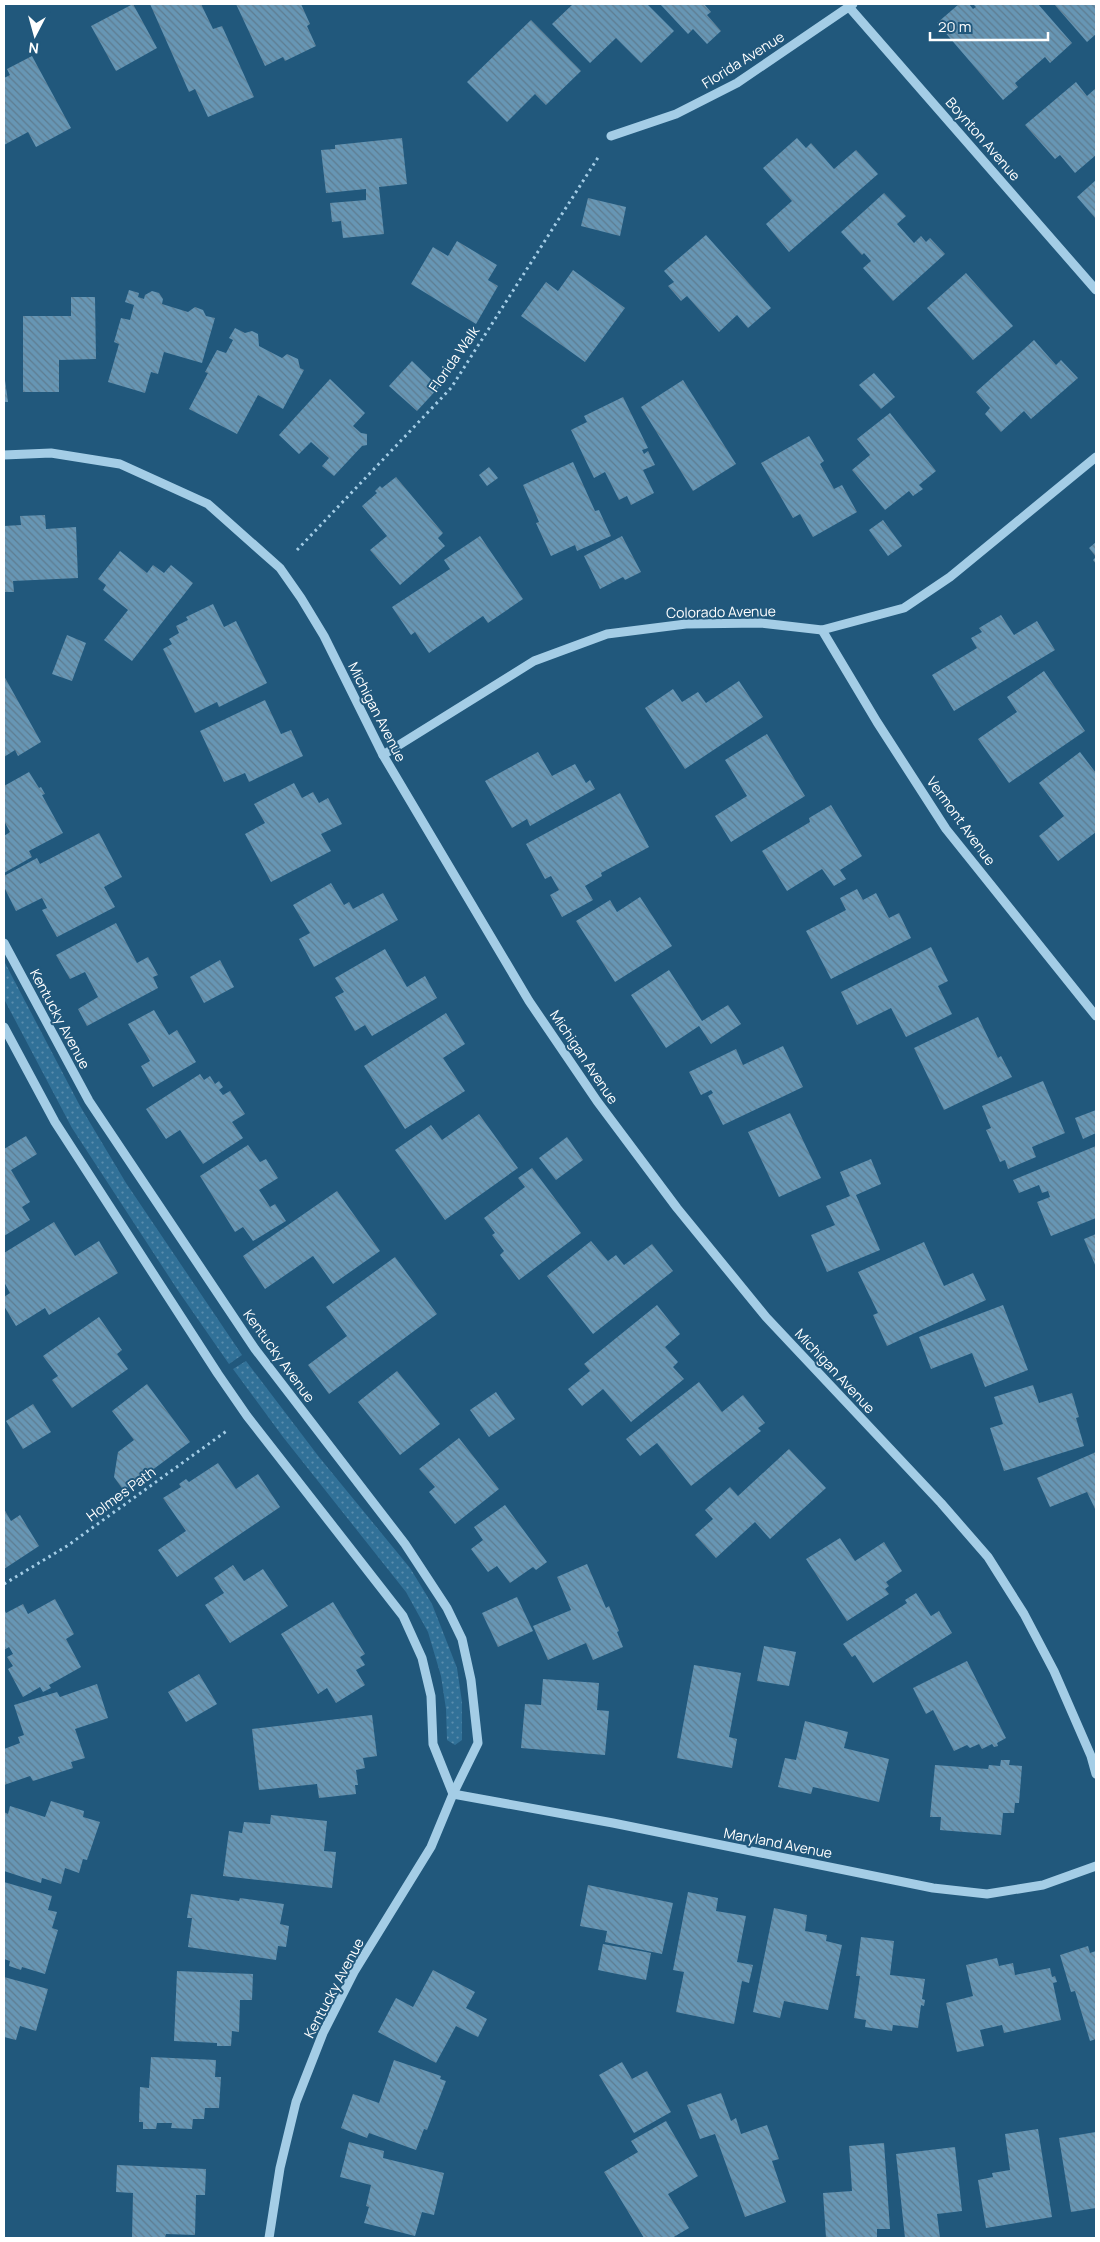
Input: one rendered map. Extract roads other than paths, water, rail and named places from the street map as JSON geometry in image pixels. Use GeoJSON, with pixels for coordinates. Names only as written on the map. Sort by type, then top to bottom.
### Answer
{"type":"FeatureCollection","features":[{"type":"Feature","properties":{"kind":"street","name":"Florida Avenue"},"geometry":{"type":"LineString","coordinates":[[611,136],[676,114],[737,83],[851,5]]}},
{"type":"Feature","properties":{"kind":"street","name":"Boynton Avenue"},"geometry":{"type":"LineString","coordinates":[[851,5],[1096,290]]}},
{"type":"Feature","properties":{"kind":"street","name":"Michigan Avenue"},"geometry":{"type":"LineString","coordinates":[[4,456],[51,453],[120,464],[208,504],[280,568],[324,636],[383,755],[529,1001],[597,1101],[677,1208],[766,1318],[941,1503],[988,1557],[1024,1614],[1054,1671],[1091,1756],[1096,1774]]}},
{"type":"Feature","properties":{"kind":"street","name":"Colorado Avenue"},"geometry":{"type":"LineString","coordinates":[[383,755],[534,661],[606,634],[686,624],[761,623],[822,630],[904,608],[950,577],[1096,457]]}},
{"type":"Feature","properties":{"kind":"street","name":"Vermont Avenue"},"geometry":{"type":"LineString","coordinates":[[822,630],[877,722],[946,829],[1096,1016]]}},
{"type":"Feature","properties":{"kind":"street","name":"Kentucky Avenue"},"geometry":{"type":"LineString","coordinates":[[4,943],[89,1101],[255,1349],[405,1544],[447,1608],[462,1639],[471,1680],[478,1743],[452,1794],[432,1847],[354,1972],[323,2032],[296,2102],[280,2168],[269,2238]]}},
{"type":"Feature","properties":{"kind":"street"},"geometry":{"type":"LineString","coordinates":[[4,1027],[55,1122],[247,1416],[403,1616],[422,1658],[431,1696],[433,1744],[452,1794]]}},
{"type":"Feature","properties":{"kind":"street","name":"Maryland Avenue"},"geometry":{"type":"LineString","coordinates":[[452,1794],[613,1823],[942,1889],[987,1894],[1043,1886],[1096,1866]]}}]}
